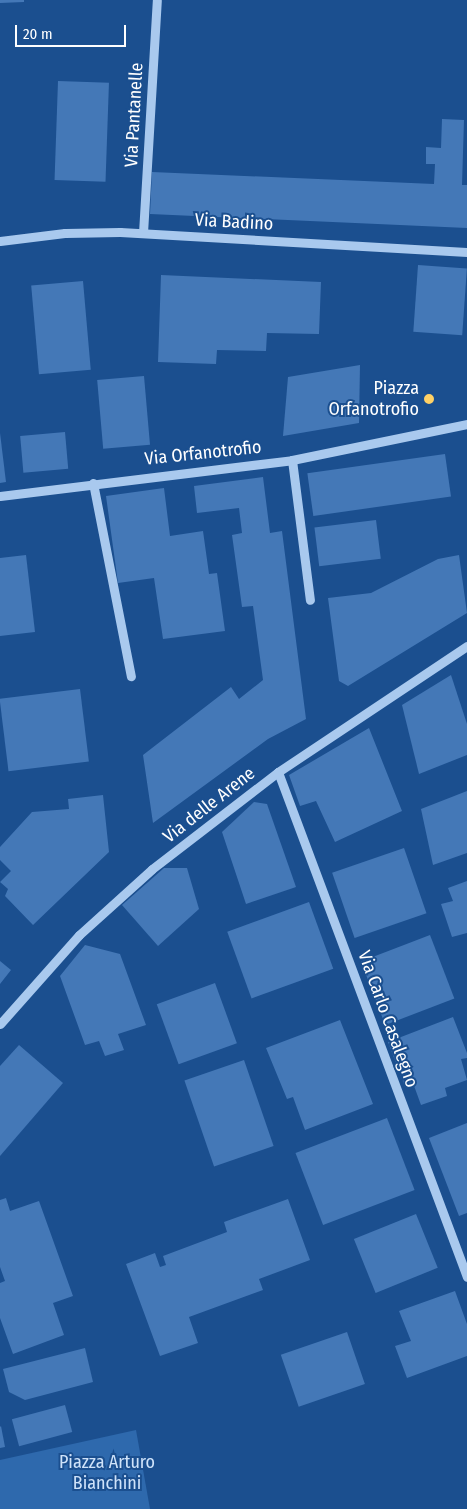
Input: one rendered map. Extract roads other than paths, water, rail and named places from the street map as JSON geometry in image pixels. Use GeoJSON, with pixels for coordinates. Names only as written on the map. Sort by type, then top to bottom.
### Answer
{"type":"FeatureCollection","features":[{"type":"Feature","properties":{"kind":"street","name":"Via Pantanelle"},"geometry":{"type":"LineString","coordinates":[[143,233],[157,0]]}},
{"type":"Feature","properties":{"kind":"street","name":"Via Badino"},"geometry":{"type":"LineString","coordinates":[[0,241],[82,232],[143,233],[467,252]]}},
{"type":"Feature","properties":{"kind":"street","name":"Via Orfanotrofio"},"geometry":{"type":"LineString","coordinates":[[0,496],[93,482],[292,460],[409,438],[467,424]]}},
{"type":"Feature","properties":{"kind":"street"},"geometry":{"type":"LineString","coordinates":[[292,460],[310,600]]}},
{"type":"Feature","properties":{"kind":"street"},"geometry":{"type":"LineString","coordinates":[[93,482],[131,676]]}},
{"type":"Feature","properties":{"kind":"street","name":"Via delle Arene"},"geometry":{"type":"LineString","coordinates":[[0,1024],[66,949],[116,900],[208,824],[278,772],[467,646]]}},
{"type":"Feature","properties":{"kind":"street","name":"Via Carlo Casalegno"},"geometry":{"type":"LineString","coordinates":[[278,772],[467,1277]]}},
{"type":"Feature","properties":{"kind":"place","name":"Piazza Orfanotrofio"},"geometry":{"type":"Point","coordinates":[429,399]}},
{"type":"Feature","properties":{"kind":"park label","name":"Piazza Arturo Bianchini"},"geometry":{"type":"Point","coordinates":[107,1474]}}]}
